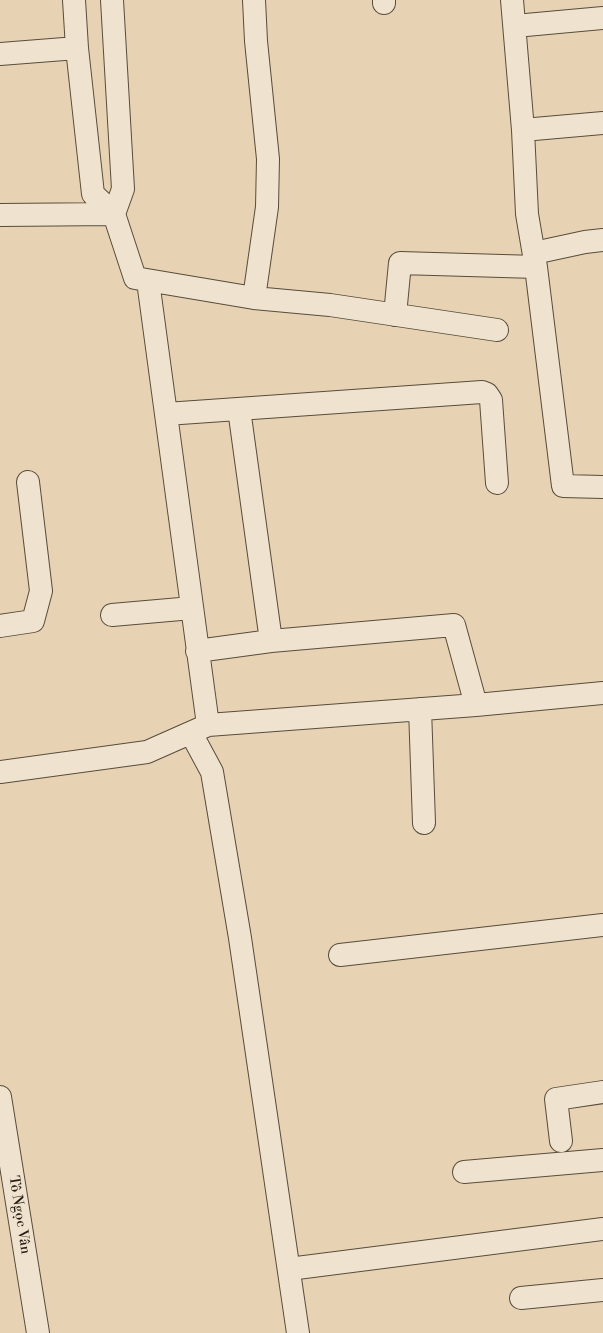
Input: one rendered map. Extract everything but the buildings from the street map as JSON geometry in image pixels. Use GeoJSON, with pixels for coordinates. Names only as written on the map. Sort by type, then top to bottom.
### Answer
{"type":"FeatureCollection","features":[{"type":"Feature","properties":{"kind":"street"},"geometry":{"type":"LineString","coordinates":[[74,0],[77,48],[93,194],[114,214],[136,278],[254,298],[330,305],[497,330]]}},
{"type":"Feature","properties":{"kind":"street"},"geometry":{"type":"LineString","coordinates":[[112,0],[123,189],[114,214]]}},
{"type":"Feature","properties":{"kind":"street"},"geometry":{"type":"LineString","coordinates":[[254,0],[256,41],[268,160],[267,207],[254,298]]}},
{"type":"Feature","properties":{"kind":"street"},"geometry":{"type":"LineString","coordinates":[[512,0],[523,130],[526,214],[535,260],[563,486],[603,487]]}},
{"type":"Feature","properties":{"kind":"street"},"geometry":{"type":"LineString","coordinates":[[515,26],[603,18]]}},
{"type":"Feature","properties":{"kind":"street"},"geometry":{"type":"LineString","coordinates":[[0,54],[77,48]]}},
{"type":"Feature","properties":{"kind":"street"},"geometry":{"type":"LineString","coordinates":[[523,130],[603,123]]}},
{"type":"Feature","properties":{"kind":"street"},"geometry":{"type":"LineString","coordinates":[[0,215],[114,214]]}},
{"type":"Feature","properties":{"kind":"street"},"geometry":{"type":"LineString","coordinates":[[395,315],[400,263],[535,260],[585,242],[603,240]]}},
{"type":"Feature","properties":{"kind":"street"},"geometry":{"type":"LineString","coordinates":[[148,281],[197,651],[199,729],[212,772],[240,938],[298,1333]]}},
{"type":"Feature","properties":{"kind":"street"},"geometry":{"type":"LineString","coordinates":[[166,414],[482,392],[487,394],[491,400],[497,483]]}},
{"type":"Feature","properties":{"kind":"street"},"geometry":{"type":"LineString","coordinates":[[239,409],[271,642]]}},
{"type":"Feature","properties":{"kind":"street"},"geometry":{"type":"LineString","coordinates":[[0,626],[33,621],[41,591],[28,482]]}},
{"type":"Feature","properties":{"kind":"street"},"geometry":{"type":"LineString","coordinates":[[112,615],[192,608]]}},
{"type":"Feature","properties":{"kind":"street"},"geometry":{"type":"LineString","coordinates":[[197,651],[271,642],[454,625],[476,705]]}},
{"type":"Feature","properties":{"kind":"street"},"geometry":{"type":"LineString","coordinates":[[0,772],[147,752],[199,729],[603,693]]}},
{"type":"Feature","properties":{"kind":"street"},"geometry":{"type":"LineString","coordinates":[[420,709],[424,823]]}},
{"type":"Feature","properties":{"kind":"street"},"geometry":{"type":"LineString","coordinates":[[340,955],[603,925]]}},
{"type":"Feature","properties":{"kind":"street"},"geometry":{"type":"LineString","coordinates":[[561,1141],[556,1099],[603,1092]]}},
{"type":"Feature","properties":{"kind":"street","name":"Tô Ngọc Vân"},"geometry":{"type":"LineString","coordinates":[[0,1097],[38,1333]]}},
{"type":"Feature","properties":{"kind":"street"},"geometry":{"type":"LineString","coordinates":[[464,1172],[603,1160]]}},
{"type":"Feature","properties":{"kind":"street"},"geometry":{"type":"LineString","coordinates":[[289,1269],[603,1228]]}},
{"type":"Feature","properties":{"kind":"street"},"geometry":{"type":"LineString","coordinates":[[521,1298],[603,1290]]}}]}
